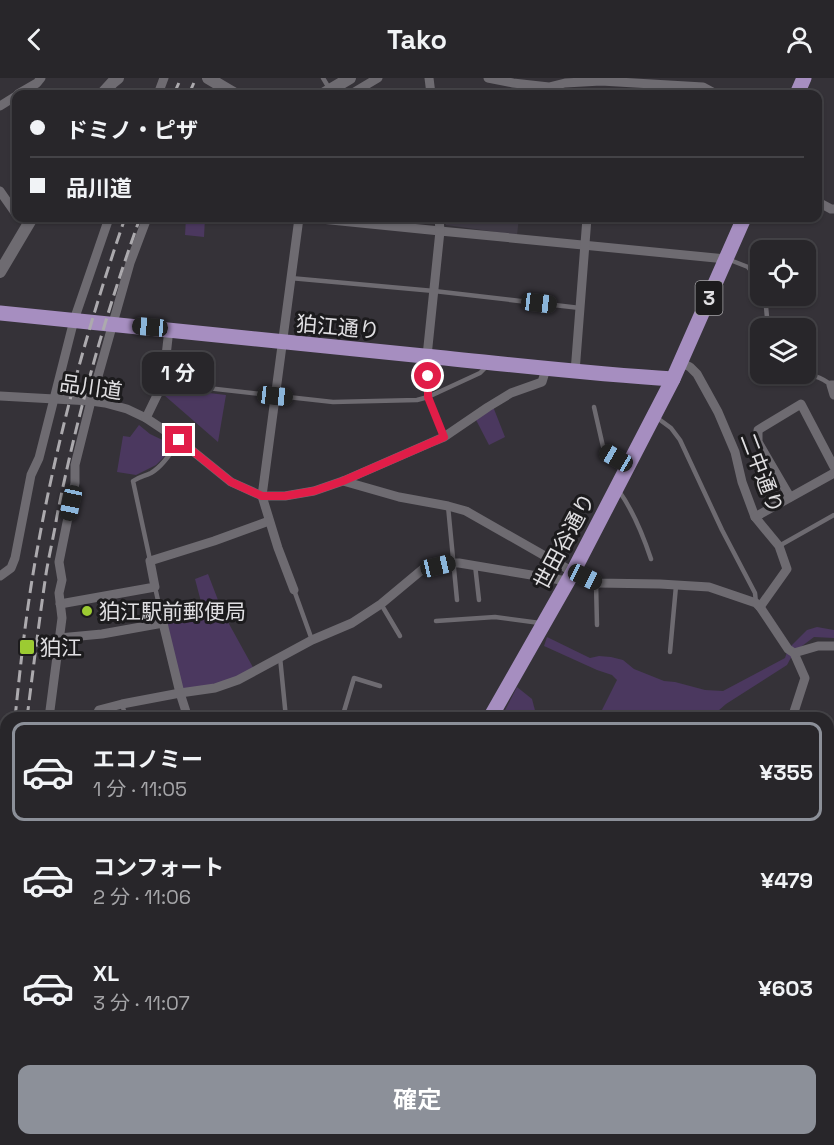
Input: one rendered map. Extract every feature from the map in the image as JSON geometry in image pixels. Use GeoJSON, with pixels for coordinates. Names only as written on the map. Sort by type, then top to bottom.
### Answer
{"type":"FeatureCollection","features":[{"type":"Feature","properties":{"kind":"main road","name":"世田谷通り"},"geometry":{"type":"LineString","coordinates":[[493,712],[570,576],[673,379],[742,222]]}},
{"type":"Feature","properties":{"kind":"main road","name":"狛江通り"},"geometry":{"type":"LineString","coordinates":[[0,313],[575,372],[673,379]]}},
{"type":"Feature","properties":{"kind":"street"},"geometry":{"type":"LineString","coordinates":[[25,90],[41,78]]}},
{"type":"Feature","properties":{"kind":"street"},"geometry":{"type":"LineString","coordinates":[[208,78],[228,90]]}},
{"type":"Feature","properties":{"kind":"street"},"geometry":{"type":"LineString","coordinates":[[330,90],[350,78]]}},
{"type":"Feature","properties":{"kind":"street"},"geometry":{"type":"LineString","coordinates":[[358,90],[378,78]]}},
{"type":"Feature","properties":{"kind":"street"},"geometry":{"type":"LineString","coordinates":[[488,78],[549,87],[565,83],[601,81],[703,87],[709,90]]}},
{"type":"Feature","properties":{"kind":"street"},"geometry":{"type":"LineString","coordinates":[[543,78],[549,87]]}},
{"type":"Feature","properties":{"kind":"street"},"geometry":{"type":"LineString","coordinates":[[565,83],[565,90]]}},
{"type":"Feature","properties":{"kind":"street"},"geometry":{"type":"LineString","coordinates":[[0,191],[12,206]]}},
{"type":"Feature","properties":{"kind":"street"},"geometry":{"type":"LineString","coordinates":[[2,265],[22,222]]}},
{"type":"Feature","properties":{"kind":"street"},"geometry":{"type":"LineString","coordinates":[[0,576],[11,568],[15,558],[31,475],[39,458],[74,320],[108,222]]}},
{"type":"Feature","properties":{"kind":"street"},"geometry":{"type":"LineString","coordinates":[[50,712],[62,618],[59,593],[62,580],[59,562],[75,483],[75,465],[112,324],[130,263],[145,222]]}},
{"type":"Feature","properties":{"kind":"street"},"geometry":{"type":"LineString","coordinates":[[294,590],[262,496],[298,222]]}},
{"type":"Feature","properties":{"kind":"street"},"geometry":{"type":"LineString","coordinates":[[350,222],[726,259]]}},
{"type":"Feature","properties":{"kind":"street"},"geometry":{"type":"LineString","coordinates":[[427,356],[439,222]]}},
{"type":"Feature","properties":{"kind":"street"},"geometry":{"type":"LineString","coordinates":[[575,372],[587,222]]}},
{"type":"Feature","properties":{"kind":"street"},"geometry":{"type":"LineString","coordinates":[[146,418],[163,383],[169,329]]}},
{"type":"Feature","properties":{"kind":"street","name":"二中通り"},"geometry":{"type":"LineString","coordinates":[[680,362],[697,374],[718,412],[735,452],[742,482],[756,517],[779,546],[787,569],[758,605]]}},
{"type":"Feature","properties":{"kind":"street","name":"品川道"},"geometry":{"type":"LineString","coordinates":[[0,396],[91,401],[127,409],[146,418],[179,440],[231,482],[262,496],[285,496],[314,491],[343,481],[444,437],[511,393],[542,382],[546,369]]}},
{"type":"Feature","properties":{"kind":"street"},"geometry":{"type":"LineString","coordinates":[[833,385],[834,395]]}},
{"type":"Feature","properties":{"kind":"street"},"geometry":{"type":"LineString","coordinates":[[790,497],[758,442],[758,430],[801,404],[834,467]]}},
{"type":"Feature","properties":{"kind":"street"},"geometry":{"type":"LineString","coordinates":[[756,517],[834,473]]}},
{"type":"Feature","properties":{"kind":"street"},"geometry":{"type":"LineString","coordinates":[[343,481],[399,497],[466,511],[570,576]]}},
{"type":"Feature","properties":{"kind":"street"},"geometry":{"type":"LineString","coordinates":[[60,604],[155,587],[150,561],[269,521]]}},
{"type":"Feature","properties":{"kind":"street"},"geometry":{"type":"LineString","coordinates":[[98,712],[122,704],[215,688],[238,680],[312,640],[352,623],[381,604],[423,569],[453,562],[570,576],[596,583],[709,588],[758,605],[788,649],[794,652],[805,678],[794,712]]}},
{"type":"Feature","properties":{"kind":"street"},"geometry":{"type":"LineString","coordinates":[[59,638],[102,634],[163,623],[186,712]]}},
{"type":"Feature","properties":{"kind":"street"},"geometry":{"type":"LineString","coordinates":[[794,652],[818,646],[834,646]]}},
{"type":"Feature","properties":{"kind":"lane"},"geometry":{"type":"LineString","coordinates":[[726,259],[750,270]]}},
{"type":"Feature","properties":{"kind":"lane"},"geometry":{"type":"LineString","coordinates":[[290,278],[434,291],[581,308]]}},
{"type":"Feature","properties":{"kind":"lane"},"geometry":{"type":"LineString","coordinates":[[427,356],[428,397],[444,437]]}},
{"type":"Feature","properties":{"kind":"lane"},"geometry":{"type":"LineString","coordinates":[[163,383],[333,402],[417,400],[480,373],[489,363]]}},
{"type":"Feature","properties":{"kind":"lane"},"geometry":{"type":"LineString","coordinates":[[816,376],[833,385]]}},
{"type":"Feature","properties":{"kind":"lane"},"geometry":{"type":"LineString","coordinates":[[594,406],[604,451],[628,465]]}},
{"type":"Feature","properties":{"kind":"lane"},"geometry":{"type":"LineString","coordinates":[[654,415],[671,428],[680,440],[722,530],[755,593],[758,605]]}},
{"type":"Feature","properties":{"kind":"lane"},"geometry":{"type":"LineString","coordinates":[[150,561],[133,481],[158,467],[179,440]]}},
{"type":"Feature","properties":{"kind":"lane"},"geometry":{"type":"LineString","coordinates":[[616,488],[627,502],[639,526],[651,559]]}},
{"type":"Feature","properties":{"kind":"lane"},"geometry":{"type":"LineString","coordinates":[[448,506],[457,600]]}},
{"type":"Feature","properties":{"kind":"lane"},"geometry":{"type":"LineString","coordinates":[[779,546],[834,515]]}},
{"type":"Feature","properties":{"kind":"lane"},"geometry":{"type":"LineString","coordinates":[[475,565],[479,600]]}},
{"type":"Feature","properties":{"kind":"lane"},"geometry":{"type":"LineString","coordinates":[[596,583],[597,625]]}},
{"type":"Feature","properties":{"kind":"lane"},"geometry":{"type":"LineString","coordinates":[[670,652],[676,585]]}},
{"type":"Feature","properties":{"kind":"lane"},"geometry":{"type":"LineString","coordinates":[[155,587],[163,623]]}},
{"type":"Feature","properties":{"kind":"lane"},"geometry":{"type":"LineString","coordinates":[[294,590],[312,640]]}},
{"type":"Feature","properties":{"kind":"lane"},"geometry":{"type":"LineString","coordinates":[[381,604],[400,636]]}},
{"type":"Feature","properties":{"kind":"lane"},"geometry":{"type":"LineString","coordinates":[[435,621],[495,617],[544,623]]}},
{"type":"Feature","properties":{"kind":"lane"},"geometry":{"type":"LineString","coordinates":[[280,657],[285,712]]}},
{"type":"Feature","properties":{"kind":"lane"},"geometry":{"type":"LineString","coordinates":[[344,712],[354,678],[380,686]]}},
{"type":"Feature","properties":{"kind":"lane"},"geometry":{"type":"LineString","coordinates":[[122,704],[124,712]]}},
{"type":"Feature","properties":{"kind":"shaded area"},"geometry":{"type":"Polygon","coordinates":[[[186,222],[205,222],[204,237],[185,235],[186,222]]]}},
{"type":"Feature","properties":{"kind":"shaded area"},"geometry":{"type":"Polygon","coordinates":[[[445,222],[519,222],[517,235],[446,225],[445,222]]]}},
{"type":"Feature","properties":{"kind":"shaded area"},"geometry":{"type":"Polygon","coordinates":[[[167,388],[226,395],[218,442],[164,395],[167,388]]]}},
{"type":"Feature","properties":{"kind":"shaded area"},"geometry":{"type":"Polygon","coordinates":[[[492,404],[505,437],[489,445],[474,416],[492,404]]]}},
{"type":"Feature","properties":{"kind":"shaded area"},"geometry":{"type":"Polygon","coordinates":[[[139,425],[150,434],[175,446],[156,465],[136,475],[117,472],[123,436],[130,437],[139,425]]]}},
{"type":"Feature","properties":{"kind":"shaded area"},"geometry":{"type":"Polygon","coordinates":[[[208,574],[223,613],[255,671],[238,680],[180,693],[163,623],[205,617],[195,579],[208,574]]]}},
{"type":"Feature","properties":{"kind":"shaded area"},"geometry":{"type":"Polygon","coordinates":[[[817,627],[834,630],[834,638],[814,637],[794,652],[787,665],[717,712],[601,712],[617,680],[612,675],[544,646],[547,637],[590,658],[599,656],[623,660],[634,669],[664,681],[705,690],[723,691],[785,658],[788,649],[807,630],[817,627]]]}},
{"type":"Feature","properties":{"kind":"shaded area"},"geometry":{"type":"Polygon","coordinates":[[[517,687],[532,699],[535,712],[504,712],[517,687]]]}},
{"type":"Feature","properties":{"kind":"railway"},"geometry":{"type":"LineString","coordinates":[[176,90],[181,78]]}},
{"type":"Feature","properties":{"kind":"railway"},"geometry":{"type":"LineString","coordinates":[[191,90],[196,78]]}},
{"type":"Feature","properties":{"kind":"railway"},"geometry":{"type":"LineString","coordinates":[[16,712],[30,592],[50,484],[84,350],[124,222]]}},
{"type":"Feature","properties":{"kind":"railway"},"geometry":{"type":"LineString","coordinates":[[28,712],[46,574],[73,440],[115,291],[139,222]]}},
{"type":"Feature","properties":{"kind":"place","name":"狛江駅前郵便局"},"geometry":{"type":"Point","coordinates":[87,611]}},
{"type":"Feature","properties":{"kind":"place","name":"狛江"},"geometry":{"type":"Point","coordinates":[27,647]}},
{"type":"Feature","properties":{"kind":"route"},"geometry":{"type":"LineString","coordinates":[[179,440],[231,482],[262,496],[285,496],[314,491],[343,481],[444,437],[428,397],[428,376]]}}]}
